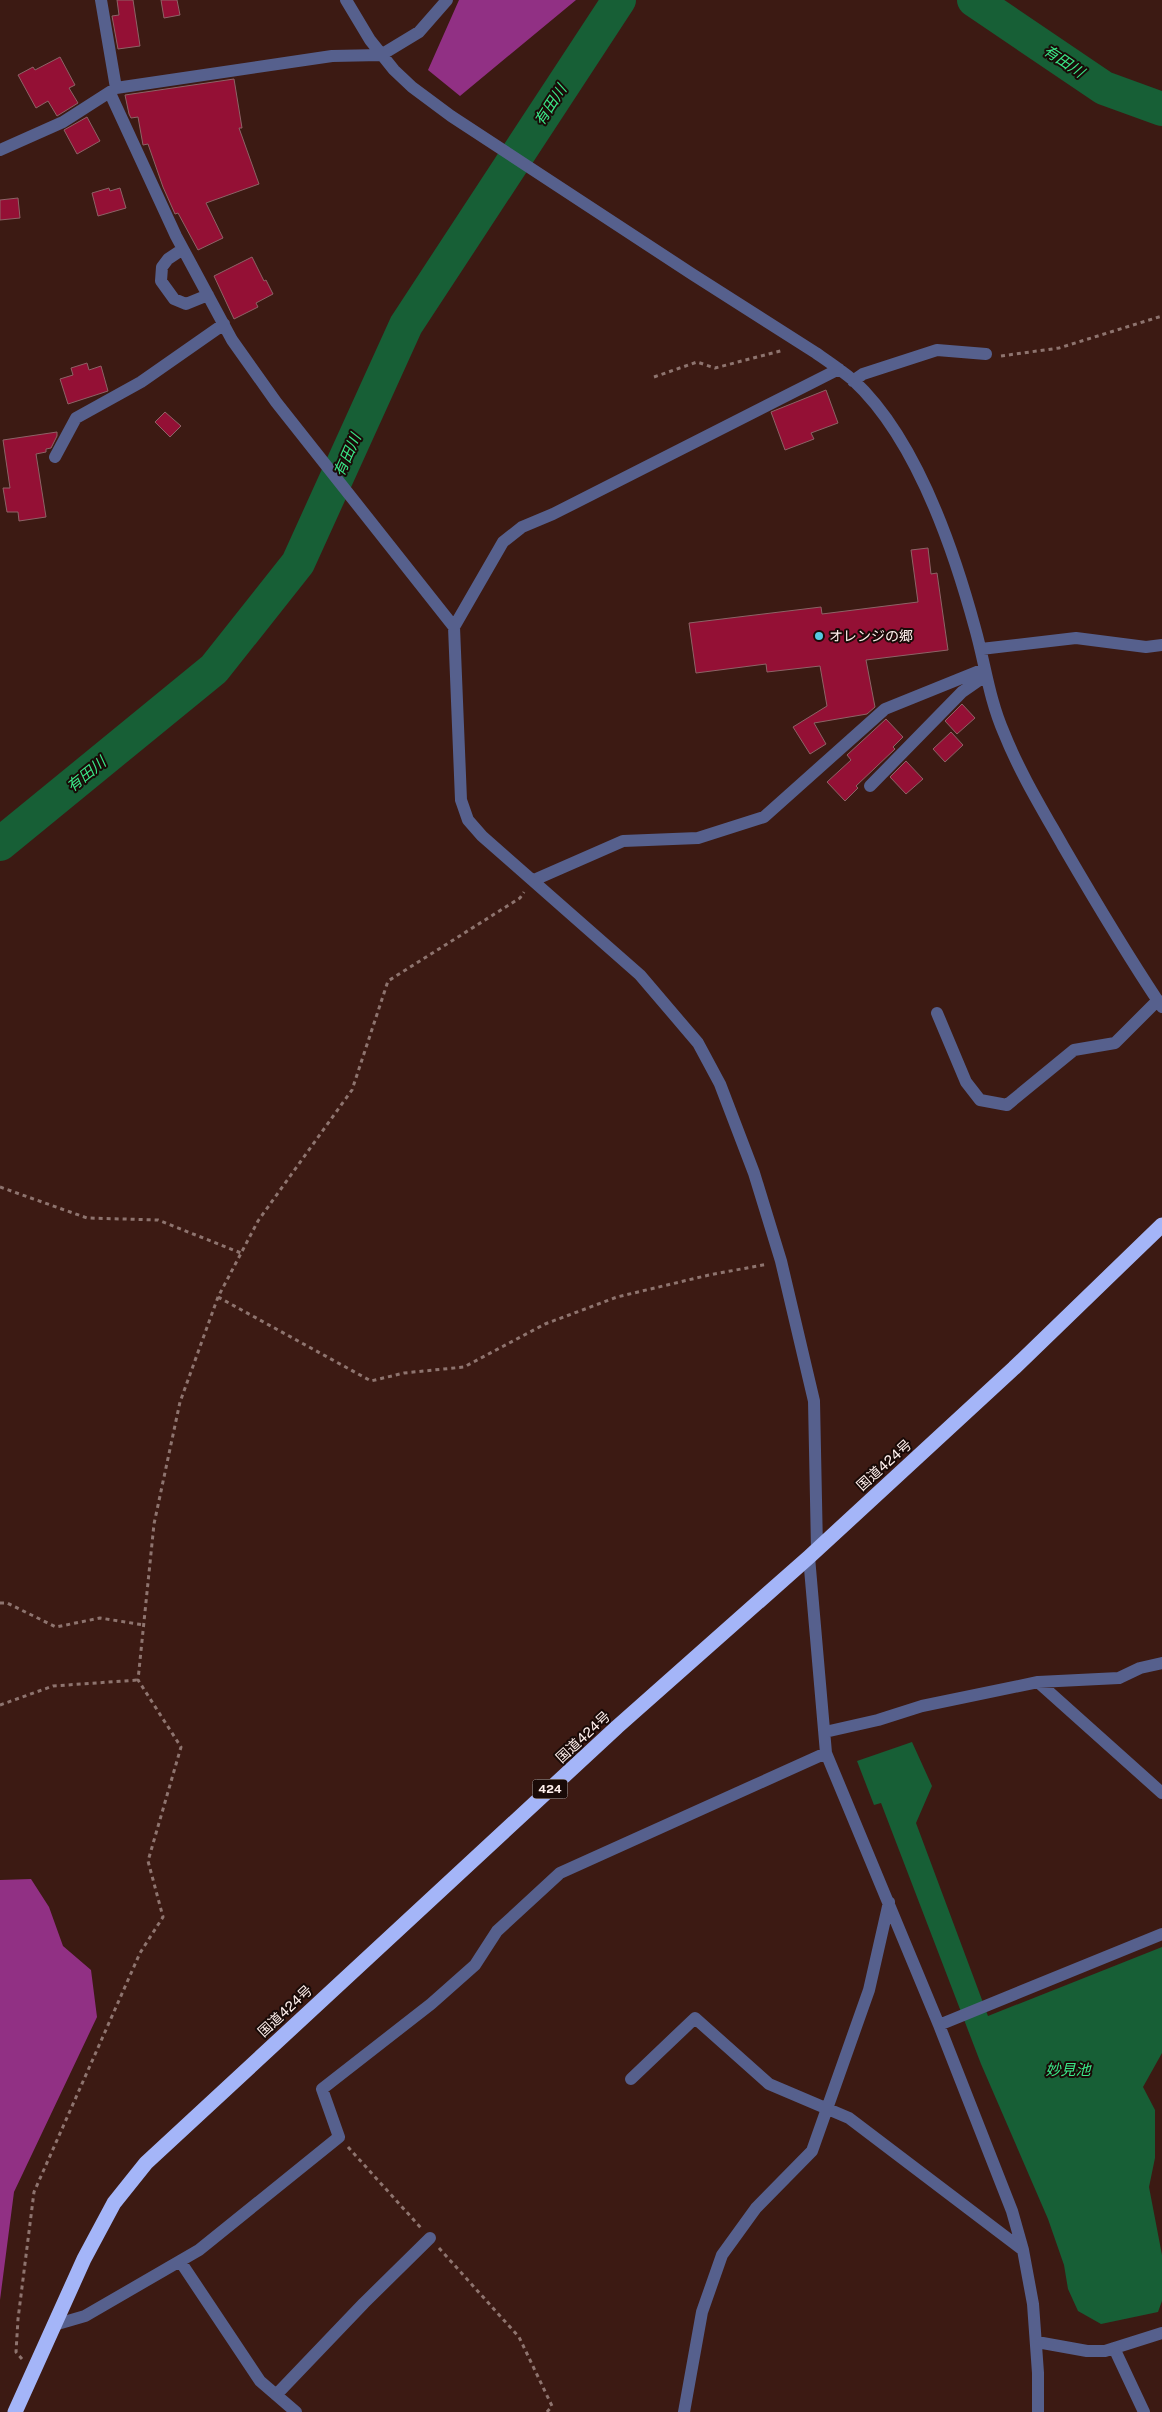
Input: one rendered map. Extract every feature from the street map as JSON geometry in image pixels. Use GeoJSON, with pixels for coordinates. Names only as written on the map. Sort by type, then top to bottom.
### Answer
{"type":"FeatureCollection","features":[{"type":"Feature","properties":{"kind":"highway","name":"国道424号"},"geometry":{"type":"LineString","coordinates":[[15,2412],[84,2259],[114,2203],[146,2163],[617,1727],[813,1553],[1014,1368],[1162,1225]]}},
{"type":"Feature","properties":{"kind":"street"},"geometry":{"type":"LineString","coordinates":[[101,0],[113,91],[183,250],[232,340],[276,402],[454,627]]}},
{"type":"Feature","properties":{"kind":"street"},"geometry":{"type":"LineString","coordinates":[[346,0],[381,55],[412,87],[482,138],[839,369],[853,381],[879,410],[898,438],[933,504],[961,580],[981,649],[996,715],[1018,766],[1074,866],[1160,1004],[1115,1043],[1074,1050],[1007,1105],[980,1100],[966,1082],[937,1013]]}},
{"type":"Feature","properties":{"kind":"street"},"geometry":{"type":"LineString","coordinates":[[0,150],[62,122],[113,91],[332,56],[381,55],[419,32],[447,0]]}},
{"type":"Feature","properties":{"kind":"street"},"geometry":{"type":"LineString","coordinates":[[183,250],[168,260],[162,268],[162,281],[174,299],[186,304],[208,295]]}},
{"type":"Feature","properties":{"kind":"street"},"geometry":{"type":"LineString","coordinates":[[55,457],[76,418],[141,382],[224,324]]}},
{"type":"Feature","properties":{"kind":"street"},"geometry":{"type":"LineString","coordinates":[[853,381],[863,374],[937,350],[986,354]]}},
{"type":"Feature","properties":{"kind":"street"},"geometry":{"type":"LineString","coordinates":[[839,369],[553,514],[522,527],[503,542],[454,627],[461,800],[468,820],[482,836],[640,975],[698,1043],[720,1084],[754,1173],[781,1261],[814,1401],[813,1553],[826,1753],[889,1902],[1006,2194],[1023,2250],[1033,2304],[1038,2412]]}},
{"type":"Feature","properties":{"kind":"street"},"geometry":{"type":"LineString","coordinates":[[981,649],[1076,638],[1146,647],[1162,645]]}},
{"type":"Feature","properties":{"kind":"street"},"geometry":{"type":"LineString","coordinates":[[534,880],[623,841],[698,838],[764,817],[886,709],[985,672]]}},
{"type":"Feature","properties":{"kind":"street"},"geometry":{"type":"LineString","coordinates":[[870,786],[962,692],[985,672]]}},
{"type":"Feature","properties":{"kind":"street"},"geometry":{"type":"LineString","coordinates":[[825,1732],[878,1720],[922,1706],[1038,1682],[1119,1678],[1140,1668],[1162,1663]]}},
{"type":"Feature","properties":{"kind":"street"},"geometry":{"type":"LineString","coordinates":[[1038,1682],[1162,1793]]}},
{"type":"Feature","properties":{"kind":"street"},"geometry":{"type":"LineString","coordinates":[[54,2325],[85,2316],[199,2250],[339,2137],[322,2089],[431,2004],[475,1965],[497,1931],[560,1873],[826,1753]]}},
{"type":"Feature","properties":{"kind":"street"},"geometry":{"type":"LineString","coordinates":[[684,2412],[702,2312],[722,2255],[756,2208],[812,2151],[868,1990],[889,1902]]}},
{"type":"Feature","properties":{"kind":"street"},"geometry":{"type":"LineString","coordinates":[[939,2025],[1162,1934]]}},
{"type":"Feature","properties":{"kind":"street"},"geometry":{"type":"LineString","coordinates":[[631,2079],[695,2018],[769,2084],[849,2118],[1023,2250]]}},
{"type":"Feature","properties":{"kind":"street"},"geometry":{"type":"LineString","coordinates":[[276,2395],[364,2303],[430,2238]]}},
{"type":"Feature","properties":{"kind":"street"},"geometry":{"type":"LineString","coordinates":[[180,2261],[260,2381],[296,2412]]}},
{"type":"Feature","properties":{"kind":"street"},"geometry":{"type":"LineString","coordinates":[[1036,2342],[1087,2351],[1114,2348],[1162,2333]]}},
{"type":"Feature","properties":{"kind":"street"},"geometry":{"type":"LineString","coordinates":[[1114,2348],[1144,2412]]}},
{"type":"Feature","properties":{"kind":"path"},"geometry":{"type":"LineString","coordinates":[[986,354],[1000,356],[1059,348],[1162,316]]}},
{"type":"Feature","properties":{"kind":"path"},"geometry":{"type":"LineString","coordinates":[[654,377],[696,362],[715,368],[804,345]]}},
{"type":"Feature","properties":{"kind":"path"},"geometry":{"type":"LineString","coordinates":[[33,2371],[16,2352],[18,2319],[34,2192],[140,1953],[163,1917],[148,1861],[181,1747],[138,1680],[154,1524],[180,1402],[218,1297],[258,1221],[352,1090],[388,982],[520,898],[534,880]]}},
{"type":"Feature","properties":{"kind":"path"},"geometry":{"type":"LineString","coordinates":[[0,1187],[87,1218],[158,1220],[241,1253]]}},
{"type":"Feature","properties":{"kind":"path"},"geometry":{"type":"LineString","coordinates":[[218,1297],[371,1380],[404,1373],[464,1368],[545,1324],[616,1298],[709,1275],[781,1261]]}},
{"type":"Feature","properties":{"kind":"path"},"geometry":{"type":"LineString","coordinates":[[0,1603],[7,1603],[56,1627],[100,1618],[144,1625]]}},
{"type":"Feature","properties":{"kind":"path"},"geometry":{"type":"LineString","coordinates":[[0,1705],[53,1686],[138,1680]]}},
{"type":"Feature","properties":{"kind":"path"},"geometry":{"type":"LineString","coordinates":[[339,2137],[519,2338],[552,2406],[547,2412]]}},
{"type":"Feature","properties":{"kind":"shaded area"},"geometry":{"type":"Polygon","coordinates":[[[459,0],[576,0],[460,96],[428,70],[459,0]]]}},
{"type":"Feature","properties":{"kind":"shaded area"},"geometry":{"type":"Polygon","coordinates":[[[31,1879],[49,1907],[63,1946],[91,1970],[97,2017],[14,2192],[0,2300],[0,1880],[31,1879]]]}},
{"type":"Feature","properties":{"kind":"water","name":"妙見池"},"geometry":{"type":"Polygon","coordinates":[[[912,1742],[932,1786],[916,1823],[988,2016],[1162,1947],[1162,2053],[1143,2087],[1155,2110],[1155,2158],[1149,2187],[1162,2255],[1162,2301],[1158,2312],[1101,2324],[1078,2311],[1068,2289],[1064,2265],[1048,2219],[981,2064],[881,1803],[874,1805],[857,1761],[912,1742]]]}},
{"type":"Feature","properties":{"kind":"building"},"geometry":{"type":"Polygon","coordinates":[[[117,0],[133,0],[140,46],[118,49],[112,16],[119,15],[117,0]]]}},
{"type":"Feature","properties":{"kind":"building"},"geometry":{"type":"Polygon","coordinates":[[[161,0],[177,0],[180,15],[164,18],[161,0]]]}},
{"type":"Feature","properties":{"kind":"building"},"geometry":{"type":"Polygon","coordinates":[[[60,57],[75,85],[69,88],[78,103],[57,116],[48,101],[36,108],[18,75],[33,67],[35,70],[60,57]]]}},
{"type":"Feature","properties":{"kind":"building"},"geometry":{"type":"Polygon","coordinates":[[[234,79],[242,128],[239,128],[259,184],[206,203],[223,238],[198,250],[178,213],[175,214],[148,144],[143,145],[138,117],[131,118],[129,114],[125,95],[234,79]]]}},
{"type":"Feature","properties":{"kind":"building"},"geometry":{"type":"Polygon","coordinates":[[[87,117],[100,141],[77,154],[64,130],[87,117]]]}},
{"type":"Feature","properties":{"kind":"building"},"geometry":{"type":"Polygon","coordinates":[[[109,188],[110,191],[120,188],[126,208],[98,216],[92,193],[109,188]]]}},
{"type":"Feature","properties":{"kind":"building"},"geometry":{"type":"Polygon","coordinates":[[[18,198],[20,218],[0,220],[0,200],[18,198]]]}},
{"type":"Feature","properties":{"kind":"building"},"geometry":{"type":"Polygon","coordinates":[[[252,257],[273,294],[256,303],[258,307],[234,319],[214,276],[252,257]]]}},
{"type":"Feature","properties":{"kind":"building"},"geometry":{"type":"Polygon","coordinates":[[[87,363],[89,370],[101,366],[108,391],[68,404],[60,379],[73,375],[71,368],[87,363]]]}},
{"type":"Feature","properties":{"kind":"building"},"geometry":{"type":"Polygon","coordinates":[[[826,390],[838,423],[811,433],[814,439],[785,450],[771,412],[826,390]]]}},
{"type":"Feature","properties":{"kind":"building"},"geometry":{"type":"Polygon","coordinates":[[[165,412],[181,426],[170,437],[155,422],[165,412]]]}},
{"type":"Feature","properties":{"kind":"building"},"geometry":{"type":"Polygon","coordinates":[[[57,432],[51,448],[46,449],[46,452],[36,454],[46,517],[19,521],[18,512],[7,512],[3,488],[10,488],[3,440],[57,432]]]}},
{"type":"Feature","properties":{"kind":"building","name":"オレンジの郷"},"geometry":{"type":"Polygon","coordinates":[[[928,548],[931,574],[937,573],[948,650],[866,660],[875,707],[867,714],[814,723],[826,744],[810,754],[793,727],[827,706],[820,666],[767,672],[766,664],[696,673],[689,623],[821,607],[822,614],[918,602],[911,550],[928,548]]]}},
{"type":"Feature","properties":{"kind":"building"},"geometry":{"type":"Polygon","coordinates":[[[962,704],[975,718],[957,734],[945,721],[962,704]]]}},
{"type":"Feature","properties":{"kind":"building"},"geometry":{"type":"Polygon","coordinates":[[[886,719],[903,737],[893,747],[895,749],[856,786],[858,788],[845,801],[827,782],[851,760],[847,755],[886,719]]]}},
{"type":"Feature","properties":{"kind":"building"},"geometry":{"type":"Polygon","coordinates":[[[951,732],[963,745],[945,762],[933,749],[951,732]]]}},
{"type":"Feature","properties":{"kind":"building"},"geometry":{"type":"Polygon","coordinates":[[[906,761],[923,779],[906,794],[890,777],[906,761]]]}},
{"type":"Feature","properties":{"kind":"waterway","name":"有田川"},"geometry":{"type":"LineString","coordinates":[[0,844],[214,669],[298,563],[406,325],[619,0]]}},
{"type":"Feature","properties":{"kind":"waterway","name":"有田川"},"geometry":{"type":"LineString","coordinates":[[974,0],[1104,88],[1162,109]]}},
{"type":"Feature","properties":{"kind":"place","name":"オレンジの郷"},"geometry":{"type":"Point","coordinates":[819,636]}}]}
